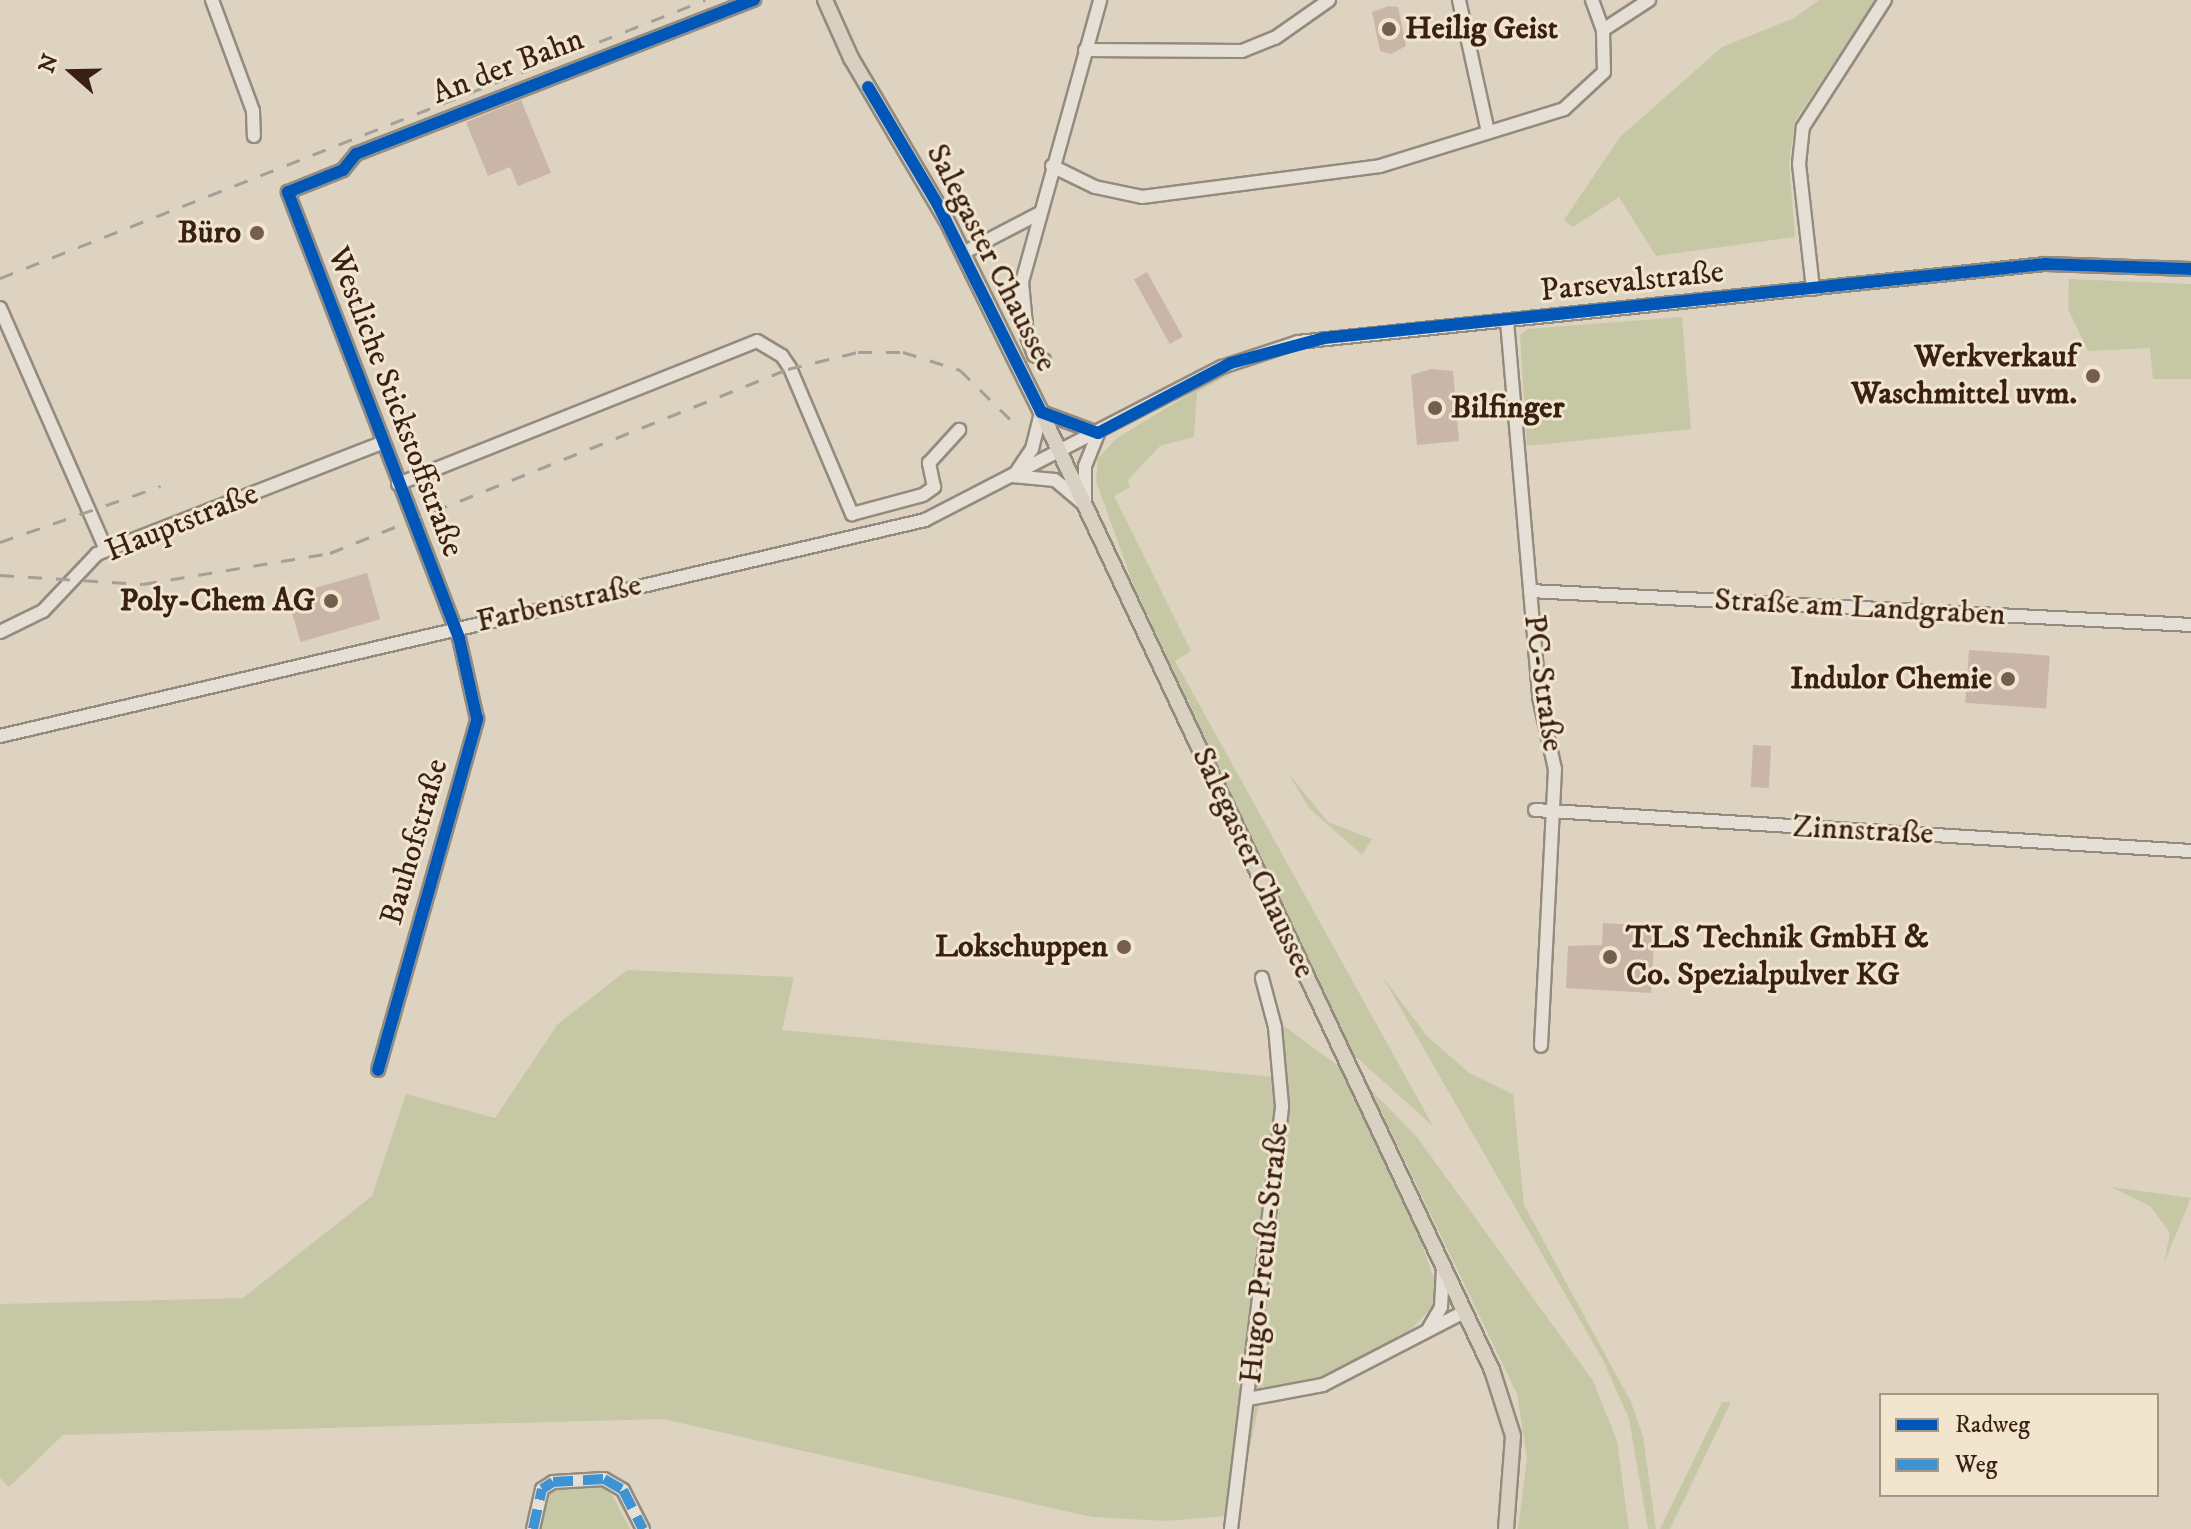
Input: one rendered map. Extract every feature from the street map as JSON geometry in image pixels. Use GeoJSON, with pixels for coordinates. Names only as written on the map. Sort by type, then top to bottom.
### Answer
{"type":"FeatureCollection","features":[{"type":"Feature","properties":{"kind":"main road","name":"Salegaster Chaussee"},"geometry":{"type":"LineString","coordinates":[[825,0],[851,58],[963,253],[1041,412],[1464,1312],[1512,1429],[1515,1471],[1506,1529]]}},
{"type":"Feature","properties":{"kind":"street"},"geometry":{"type":"LineString","coordinates":[[212,0],[253,111],[254,136]]}},
{"type":"Feature","properties":{"kind":"street","name":"An der Bahn"},"geometry":{"type":"LineString","coordinates":[[288,192],[343,170],[356,154],[754,0]]}},
{"type":"Feature","properties":{"kind":"street"},"geometry":{"type":"LineString","coordinates":[[1044,360],[1030,345],[1021,300],[1038,214],[1100,0]]}},
{"type":"Feature","properties":{"kind":"street"},"geometry":{"type":"LineString","coordinates":[[1085,50],[1242,51],[1275,38],[1329,0]]}},
{"type":"Feature","properties":{"kind":"street"},"geometry":{"type":"LineString","coordinates":[[1459,0],[1488,132]]}},
{"type":"Feature","properties":{"kind":"street"},"geometry":{"type":"LineString","coordinates":[[1052,166],[1111,192],[1155,197],[1380,166],[1564,109],[1604,72],[1603,30],[1592,0]]}},
{"type":"Feature","properties":{"kind":"street"},"geometry":{"type":"LineString","coordinates":[[1603,30],[1649,0]]}},
{"type":"Feature","properties":{"kind":"street"},"geometry":{"type":"LineString","coordinates":[[1813,289],[1799,164],[1803,127],[1885,0]]}},
{"type":"Feature","properties":{"kind":"street","name":"Westliche Stickstoffstraße"},"geometry":{"type":"LineString","coordinates":[[288,192],[382,443],[456,628]]}},
{"type":"Feature","properties":{"kind":"street"},"geometry":{"type":"LineString","coordinates":[[963,253],[1038,214]]}},
{"type":"Feature","properties":{"kind":"street","name":"Parsevalstraße"},"geometry":{"type":"LineString","coordinates":[[1060,452],[1222,367],[1271,349],[2056,263],[2191,269]]}},
{"type":"Feature","properties":{"kind":"street"},"geometry":{"type":"LineString","coordinates":[[0,308],[106,550]]}},
{"type":"Feature","properties":{"kind":"street","name":"PC-Straße"},"geometry":{"type":"LineString","coordinates":[[1507,321],[1530,591],[1557,811],[1541,1046]]}},
{"type":"Feature","properties":{"kind":"street"},"geometry":{"type":"LineString","coordinates":[[398,484],[757,341],[782,356],[790,368],[852,514],[923,495],[934,487],[929,463],[959,430]]}},
{"type":"Feature","properties":{"kind":"street"},"geometry":{"type":"LineString","coordinates":[[1012,476],[1029,455],[1041,412],[1098,433],[1085,466],[1085,505]]}},
{"type":"Feature","properties":{"kind":"street","name":"Hauptstraße"},"geometry":{"type":"LineString","coordinates":[[0,632],[43,611],[106,550],[382,443]]}},
{"type":"Feature","properties":{"kind":"street","name":"Farbenstraße"},"geometry":{"type":"LineString","coordinates":[[0,736],[925,520],[1060,452]]}},
{"type":"Feature","properties":{"kind":"street"},"geometry":{"type":"LineString","coordinates":[[1012,476],[1055,480],[1085,505]]}},
{"type":"Feature","properties":{"kind":"street","name":"Straße am Landgraben"},"geometry":{"type":"LineString","coordinates":[[1530,591],[2191,625]]}},
{"type":"Feature","properties":{"kind":"street","name":"Bauhofstraße"},"geometry":{"type":"LineString","coordinates":[[378,1070],[477,726],[456,628]]}},
{"type":"Feature","properties":{"kind":"street","name":"Zinnstraße"},"geometry":{"type":"LineString","coordinates":[[1535,810],[2191,851]]}},
{"type":"Feature","properties":{"kind":"street","name":"Hugo-Preuß-Straße"},"geometry":{"type":"LineString","coordinates":[[1231,1529],[1282,1106],[1277,1039],[1262,978]]}},
{"type":"Feature","properties":{"kind":"street"},"geometry":{"type":"LineString","coordinates":[[1429,1328],[1441,1307],[1443,1268]]}},
{"type":"Feature","properties":{"kind":"street"},"geometry":{"type":"LineString","coordinates":[[1248,1399],[1323,1385],[1464,1312]]}},
{"type":"Feature","properties":{"kind":"street"},"geometry":{"type":"LineString","coordinates":[[533,1529],[542,1489],[581,1479],[604,1479],[623,1490],[643,1529]]}},
{"type":"Feature","properties":{"kind":"green space"},"geometry":{"type":"Polygon","coordinates":[[[1819,0],[1875,0],[1795,121],[1789,163],[1795,237],[1656,256],[1619,197],[1573,227],[1564,220],[1620,137],[1722,47],[1794,18],[1819,0]]]}},
{"type":"Feature","properties":{"kind":"green space"},"geometry":{"type":"Polygon","coordinates":[[[2069,279],[2191,284],[2191,379],[2153,379],[2150,348],[2088,351],[2068,309],[2069,279]]]}},
{"type":"Feature","properties":{"kind":"green space"},"geometry":{"type":"Polygon","coordinates":[[[1682,317],[1691,429],[1527,446],[1520,335],[1527,329],[1682,317]]]}},
{"type":"Feature","properties":{"kind":"green space"},"geometry":{"type":"Polygon","coordinates":[[[1246,366],[1197,392],[1194,437],[1160,446],[1128,480],[1130,487],[1114,496],[1191,651],[1175,661],[1433,1126],[1354,1055],[1133,584],[1096,481],[1098,458],[1117,438],[1206,384],[1246,366]]]}},
{"type":"Feature","properties":{"kind":"green space"},"geometry":{"type":"Polygon","coordinates":[[[1288,773],[1328,822],[1372,839],[1362,855],[1309,808],[1288,773]]]}},
{"type":"Feature","properties":{"kind":"green space"},"geometry":{"type":"Polygon","coordinates":[[[627,970],[794,977],[782,1030],[1275,1077],[1280,1023],[1341,1068],[1412,1217],[1436,1284],[1436,1303],[1406,1335],[1325,1378],[1268,1393],[1263,1385],[1236,1515],[1166,1521],[1092,1517],[663,1419],[63,1435],[9,1487],[0,1478],[0,1304],[243,1298],[372,1196],[406,1094],[495,1118],[558,1024],[627,970]]]}},
{"type":"Feature","properties":{"kind":"green space"},"geometry":{"type":"Polygon","coordinates":[[[1382,976],[1426,1035],[1469,1073],[1513,1094],[1524,1205],[1631,1402],[1643,1436],[1656,1529],[1648,1529],[1629,1419],[1603,1360],[1382,976]]]}},
{"type":"Feature","properties":{"kind":"green space"},"geometry":{"type":"Polygon","coordinates":[[[1371,1090],[1417,1137],[1593,1381],[1617,1441],[1629,1529],[1518,1529],[1527,1458],[1517,1394],[1371,1090]]]}},
{"type":"Feature","properties":{"kind":"green space"},"geometry":{"type":"Polygon","coordinates":[[[2111,1187],[2191,1198],[2164,1263],[2170,1233],[2150,1206],[2111,1187]]]}},
{"type":"Feature","properties":{"kind":"green space"},"geometry":{"type":"Polygon","coordinates":[[[1722,1402],[1731,1402],[1670,1529],[1660,1529],[1722,1402]]]}},
{"type":"Feature","properties":{"kind":"green space"},"geometry":{"type":"Polygon","coordinates":[[[606,1484],[630,1529],[540,1529],[547,1492],[562,1485],[606,1484]]]}},
{"type":"Feature","properties":{"kind":"building","name":"Heilig Geist"},"geometry":{"type":"Polygon","coordinates":[[[1389,6],[1398,7],[1406,46],[1391,54],[1380,51],[1372,12],[1389,6]]]}},
{"type":"Feature","properties":{"kind":"building"},"geometry":{"type":"Polygon","coordinates":[[[521,100],[551,173],[518,186],[510,167],[488,176],[466,122],[521,100]]]}},
{"type":"Feature","properties":{"kind":"building","name":"Büro"},"geometry":{"type":"Polygon","coordinates":[[[253,223],[261,223],[267,233],[261,243],[253,243],[247,237],[247,229],[253,223]]]}},
{"type":"Feature","properties":{"kind":"building"},"geometry":{"type":"Polygon","coordinates":[[[1147,272],[1183,337],[1170,344],[1134,279],[1147,272]]]}},
{"type":"Feature","properties":{"kind":"building","name":"Bilfinger"},"geometry":{"type":"Polygon","coordinates":[[[1431,369],[1453,371],[1459,441],[1417,445],[1411,375],[1431,369]]]}},
{"type":"Feature","properties":{"kind":"building","name":"Poly-Chem AG"},"geometry":{"type":"Polygon","coordinates":[[[367,573],[380,619],[300,642],[287,596],[367,573]]]}},
{"type":"Feature","properties":{"kind":"building","name":"Indulor Chemie"},"geometry":{"type":"Polygon","coordinates":[[[1969,650],[2050,656],[2046,709],[1965,703],[1969,650]]]}},
{"type":"Feature","properties":{"kind":"building"},"geometry":{"type":"Polygon","coordinates":[[[1753,745],[1771,746],[1769,788],[1751,787],[1753,745]]]}},
{"type":"Feature","properties":{"kind":"building","name":"TLS Technik GmbH & Co. Spezialpulver KG"},"geometry":{"type":"Polygon","coordinates":[[[1603,923],[1655,926],[1651,993],[1566,988],[1568,946],[1602,945],[1603,923]]]}},
{"type":"Feature","properties":{"kind":"railway"},"geometry":{"type":"LineString","coordinates":[[0,278],[705,0]]}},
{"type":"Feature","properties":{"kind":"railway"},"geometry":{"type":"LineString","coordinates":[[0,575],[143,584],[330,553],[788,369],[858,352],[903,352],[960,370],[1016,425]]}},
{"type":"Feature","properties":{"kind":"railway"},"geometry":{"type":"LineString","coordinates":[[0,542],[161,486]]}},
{"type":"Feature","properties":{"kind":"marked path"},"geometry":{"type":"LineString","coordinates":[[533,1529],[542,1489],[553,1482],[604,1479],[623,1490],[643,1529]]}},
{"type":"Feature","properties":{"kind":"cycle path"},"geometry":{"type":"LineString","coordinates":[[378,1070],[477,719],[459,638],[288,192],[343,170],[356,154],[754,0]]}},
{"type":"Feature","properties":{"kind":"cycle path"},"geometry":{"type":"LineString","coordinates":[[868,87],[938,205],[1041,412],[1098,433],[1231,363],[1324,338],[2045,264],[2191,269]]}},
{"type":"Feature","properties":{"kind":"place","name":"Heilig Geist"},"geometry":{"type":"Point","coordinates":[1389,29]}},
{"type":"Feature","properties":{"kind":"place","name":"Büro"},"geometry":{"type":"Point","coordinates":[257,233]}},
{"type":"Feature","properties":{"kind":"place","name":"Werkverkauf Waschmittel uvm."},"geometry":{"type":"Point","coordinates":[2093,376]}},
{"type":"Feature","properties":{"kind":"place","name":"Bilfinger"},"geometry":{"type":"Point","coordinates":[1435,408]}},
{"type":"Feature","properties":{"kind":"place","name":"Poly-Chem AG"},"geometry":{"type":"Point","coordinates":[331,601]}},
{"type":"Feature","properties":{"kind":"place","name":"Indulor Chemie"},"geometry":{"type":"Point","coordinates":[2008,679]}},
{"type":"Feature","properties":{"kind":"place","name":"Lokschuppen"},"geometry":{"type":"Point","coordinates":[1124,947]}},
{"type":"Feature","properties":{"kind":"place","name":"TLS Technik GmbH & Co. Spezialpulver KG"},"geometry":{"type":"Point","coordinates":[1610,957]}}]}
